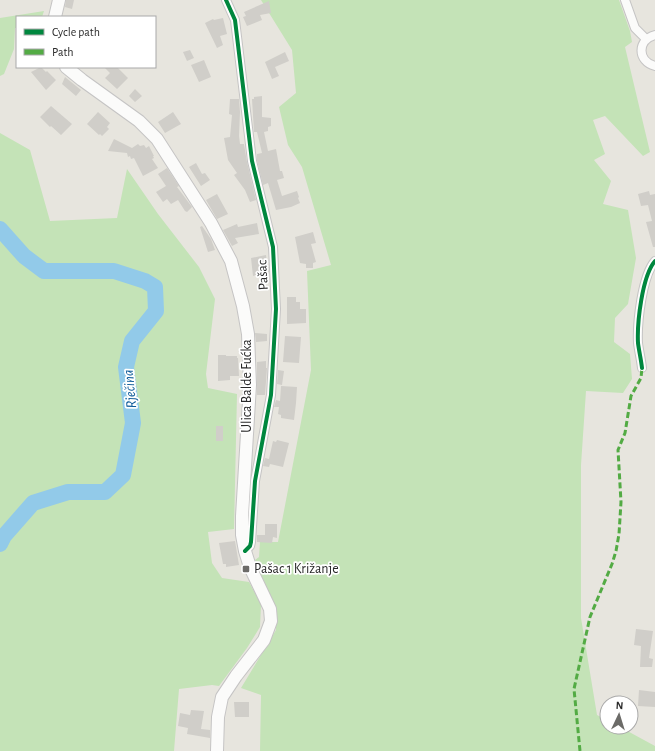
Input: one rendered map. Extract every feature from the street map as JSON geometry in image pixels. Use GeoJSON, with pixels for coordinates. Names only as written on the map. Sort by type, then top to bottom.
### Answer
{"type":"FeatureCollection","features":[{"type":"Feature","properties":{"kind":"main road"},"geometry":{"type":"LineString","coordinates":[[55,16],[60,0]]}},
{"type":"Feature","properties":{"kind":"main road","name":"Ulica Balde Fućka"},"geometry":{"type":"LineString","coordinates":[[67,68],[139,121],[157,139],[211,223],[230,261],[243,306],[248,334],[250,385],[242,535],[250,566],[270,609],[271,621],[264,640],[222,697],[218,717],[217,751]]}},
{"type":"Feature","properties":{"kind":"street","name":"Pašac"},"geometry":{"type":"LineString","coordinates":[[226,0],[235,20],[252,161],[273,247],[276,309],[271,395],[255,482],[251,545],[245,551]]}},
{"type":"Feature","properties":{"kind":"street"},"geometry":{"type":"LineString","coordinates":[[625,0],[635,28],[646,39]]}},
{"type":"Feature","properties":{"kind":"street"},"geometry":{"type":"LineString","coordinates":[[655,35],[646,39],[641,48],[643,57],[649,64],[655,66]]}},
{"type":"Feature","properties":{"kind":"street"},"geometry":{"type":"LineString","coordinates":[[642,368],[638,344],[639,320],[648,272],[655,261]]}},
{"type":"Feature","properties":{"kind":"green space"},"geometry":{"type":"Polygon","coordinates":[[[261,0],[619,0],[630,31],[632,42],[625,47],[650,152],[643,156],[605,116],[593,120],[605,154],[594,160],[611,181],[603,204],[628,210],[636,258],[628,304],[615,318],[614,342],[630,354],[632,379],[623,393],[586,391],[581,465],[581,618],[597,715],[599,716],[599,735],[635,735],[655,746],[655,751],[260,751],[261,695],[241,688],[276,630],[276,610],[255,560],[259,557],[260,542],[278,542],[311,370],[307,271],[331,265],[302,167],[288,145],[279,107],[296,93],[292,50],[261,0]]]}},
{"type":"Feature","properties":{"kind":"green space"},"geometry":{"type":"Polygon","coordinates":[[[44,11],[42,16],[16,16],[14,49],[4,74],[0,76],[0,18],[44,11]]]}},
{"type":"Feature","properties":{"kind":"green space"},"geometry":{"type":"Polygon","coordinates":[[[0,133],[30,150],[50,221],[117,218],[127,169],[158,214],[199,267],[215,299],[206,374],[208,388],[237,394],[234,529],[208,532],[212,563],[222,578],[249,582],[261,604],[260,627],[247,648],[219,686],[212,685],[179,689],[174,751],[0,751],[0,133]]]}},
{"type":"Feature","properties":{"kind":"building"},"geometry":{"type":"Polygon","coordinates":[[[66,0],[74,0],[72,9],[65,7],[66,0]]]}},
{"type":"Feature","properties":{"kind":"building"},"geometry":{"type":"Polygon","coordinates":[[[269,1],[271,13],[260,15],[262,20],[247,26],[243,17],[246,16],[244,12],[269,1]]]}},
{"type":"Feature","properties":{"kind":"building"},"geometry":{"type":"Polygon","coordinates":[[[223,18],[227,34],[220,36],[223,45],[217,48],[205,23],[213,19],[223,18]]]}},
{"type":"Feature","properties":{"kind":"building"},"geometry":{"type":"Polygon","coordinates":[[[190,50],[194,58],[187,61],[183,52],[190,50]]]}},
{"type":"Feature","properties":{"kind":"building"},"geometry":{"type":"Polygon","coordinates":[[[285,52],[289,61],[275,67],[279,76],[272,79],[265,62],[285,52]]]}},
{"type":"Feature","properties":{"kind":"building"},"geometry":{"type":"Polygon","coordinates":[[[204,60],[211,77],[199,82],[191,65],[204,60]]]}},
{"type":"Feature","properties":{"kind":"building"},"geometry":{"type":"Polygon","coordinates":[[[42,68],[56,80],[46,90],[31,72],[42,68]]]}},
{"type":"Feature","properties":{"kind":"building"},"geometry":{"type":"Polygon","coordinates":[[[105,68],[118,68],[128,78],[117,89],[105,78],[110,73],[105,68]]]}},
{"type":"Feature","properties":{"kind":"building"},"geometry":{"type":"Polygon","coordinates":[[[65,77],[81,90],[76,96],[62,84],[65,77]]]}},
{"type":"Feature","properties":{"kind":"building"},"geometry":{"type":"Polygon","coordinates":[[[135,89],[142,96],[135,102],[129,96],[135,89]]]}},
{"type":"Feature","properties":{"kind":"building"},"geometry":{"type":"Polygon","coordinates":[[[262,96],[262,117],[271,118],[271,126],[268,127],[268,131],[264,132],[268,151],[276,149],[280,171],[282,171],[284,178],[277,180],[282,196],[297,191],[300,203],[291,207],[276,210],[268,183],[263,185],[257,160],[257,154],[262,153],[257,132],[254,132],[252,99],[254,99],[254,97],[262,96]]]}},
{"type":"Feature","properties":{"kind":"building"},"geometry":{"type":"Polygon","coordinates":[[[230,99],[239,99],[240,144],[244,144],[256,200],[250,202],[245,190],[234,175],[237,173],[228,160],[224,138],[230,137],[232,115],[229,114],[230,99]]]}},
{"type":"Feature","properties":{"kind":"building"},"geometry":{"type":"Polygon","coordinates":[[[51,106],[72,124],[61,135],[40,117],[51,106]]]}},
{"type":"Feature","properties":{"kind":"building"},"geometry":{"type":"Polygon","coordinates":[[[98,112],[110,123],[107,127],[109,129],[102,136],[87,124],[98,112]]]}},
{"type":"Feature","properties":{"kind":"building"},"geometry":{"type":"Polygon","coordinates":[[[173,112],[181,124],[165,133],[158,122],[173,112]]]}},
{"type":"Feature","properties":{"kind":"building"},"geometry":{"type":"Polygon","coordinates":[[[114,139],[132,148],[138,144],[140,146],[144,145],[146,148],[149,146],[154,156],[152,159],[158,168],[143,176],[134,158],[131,159],[130,156],[128,157],[127,153],[108,151],[114,139]]]}},
{"type":"Feature","properties":{"kind":"building"},"geometry":{"type":"Polygon","coordinates":[[[196,163],[202,174],[205,173],[210,180],[201,186],[189,167],[196,163]]]}},
{"type":"Feature","properties":{"kind":"building"},"geometry":{"type":"Polygon","coordinates":[[[167,168],[179,186],[177,187],[192,207],[187,212],[178,200],[171,204],[167,199],[163,202],[156,192],[166,186],[158,174],[167,168]]]}},
{"type":"Feature","properties":{"kind":"building"},"geometry":{"type":"Polygon","coordinates":[[[649,191],[650,195],[655,194],[655,247],[653,247],[646,222],[652,221],[648,205],[641,206],[638,194],[649,191]]]}},
{"type":"Feature","properties":{"kind":"building"},"geometry":{"type":"Polygon","coordinates":[[[217,194],[228,214],[217,219],[206,200],[217,194]]]}},
{"type":"Feature","properties":{"kind":"building"},"geometry":{"type":"Polygon","coordinates":[[[257,223],[259,234],[235,238],[238,243],[232,246],[223,230],[237,224],[238,227],[257,223]]]}},
{"type":"Feature","properties":{"kind":"building"},"geometry":{"type":"Polygon","coordinates":[[[202,226],[211,239],[215,250],[208,252],[200,227],[202,226]]]}},
{"type":"Feature","properties":{"kind":"building"},"geometry":{"type":"Polygon","coordinates":[[[313,232],[316,243],[311,244],[316,262],[313,263],[313,268],[306,268],[306,264],[300,263],[295,237],[313,232]]]}},
{"type":"Feature","properties":{"kind":"building"},"geometry":{"type":"Polygon","coordinates":[[[266,255],[269,274],[257,277],[256,275],[253,276],[251,258],[266,255]]]}},
{"type":"Feature","properties":{"kind":"building"},"geometry":{"type":"Polygon","coordinates":[[[287,297],[296,297],[296,302],[300,302],[300,309],[306,309],[306,323],[287,324],[287,297]]]}},
{"type":"Feature","properties":{"kind":"building"},"geometry":{"type":"Polygon","coordinates":[[[255,333],[267,334],[267,341],[256,342],[255,333]]]}},
{"type":"Feature","properties":{"kind":"building"},"geometry":{"type":"Polygon","coordinates":[[[285,336],[301,337],[299,363],[283,362],[285,336]]]}},
{"type":"Feature","properties":{"kind":"building"},"geometry":{"type":"Polygon","coordinates":[[[218,355],[237,356],[239,376],[230,376],[230,380],[218,381],[218,355]]]}},
{"type":"Feature","properties":{"kind":"building"},"geometry":{"type":"Polygon","coordinates":[[[266,361],[267,368],[265,395],[257,395],[257,362],[266,361]]]}},
{"type":"Feature","properties":{"kind":"building"},"geometry":{"type":"Polygon","coordinates":[[[278,370],[284,371],[282,385],[277,384],[278,370]]]}},
{"type":"Feature","properties":{"kind":"building"},"geometry":{"type":"Polygon","coordinates":[[[281,386],[297,387],[294,420],[281,418],[281,415],[278,414],[279,407],[274,407],[276,400],[280,401],[281,386]]]}},
{"type":"Feature","properties":{"kind":"building"},"geometry":{"type":"Polygon","coordinates":[[[216,426],[223,426],[223,441],[216,441],[216,426]]]}},
{"type":"Feature","properties":{"kind":"building"},"geometry":{"type":"Polygon","coordinates":[[[277,440],[289,443],[283,467],[270,464],[269,467],[263,466],[265,458],[269,459],[273,441],[276,442],[277,440]]]}},
{"type":"Feature","properties":{"kind":"building"},"geometry":{"type":"Polygon","coordinates":[[[265,524],[277,524],[277,538],[273,537],[272,543],[257,542],[257,535],[265,535],[265,524]]]}},
{"type":"Feature","properties":{"kind":"building"},"geometry":{"type":"Polygon","coordinates":[[[235,541],[239,565],[226,567],[226,564],[223,564],[219,543],[235,541]]]}},
{"type":"Feature","properties":{"kind":"building"},"geometry":{"type":"Polygon","coordinates":[[[636,629],[653,631],[649,658],[653,659],[652,667],[640,667],[641,646],[634,645],[636,629]]]}},
{"type":"Feature","properties":{"kind":"building"},"geometry":{"type":"Polygon","coordinates":[[[639,690],[655,692],[655,707],[639,706],[639,690]]]}},
{"type":"Feature","properties":{"kind":"building"},"geometry":{"type":"Polygon","coordinates":[[[234,702],[249,702],[249,717],[235,717],[234,702]]]}},
{"type":"Feature","properties":{"kind":"building"},"geometry":{"type":"Polygon","coordinates":[[[191,710],[204,711],[201,729],[210,730],[210,738],[187,734],[188,728],[178,726],[180,713],[190,715],[191,710]]]}},
{"type":"Feature","properties":{"kind":"waterway","name":"Rječina"},"geometry":{"type":"LineString","coordinates":[[0,229],[24,256],[44,271],[114,271],[145,281],[155,287],[156,311],[132,341],[126,367],[133,423],[123,475],[105,492],[68,492],[33,503],[4,536],[0,544]]}},
{"type":"Feature","properties":{"kind":"marked path"},"geometry":{"type":"LineString","coordinates":[[580,751],[574,689],[590,617],[616,551],[619,534],[621,502],[618,450],[625,433],[631,396],[641,378],[642,368]]}},
{"type":"Feature","properties":{"kind":"cycle path"},"geometry":{"type":"LineString","coordinates":[[226,0],[235,20],[252,161],[273,247],[276,309],[271,395],[255,481],[251,542],[250,546],[245,551]]}},
{"type":"Feature","properties":{"kind":"cycle path"},"geometry":{"type":"LineString","coordinates":[[642,368],[638,343],[638,324],[644,288],[650,268],[655,261]]}},
{"type":"Feature","properties":{"kind":"place","name":"Pašac 1 Križanje"},"geometry":{"type":"Point","coordinates":[246,569]}}]}
